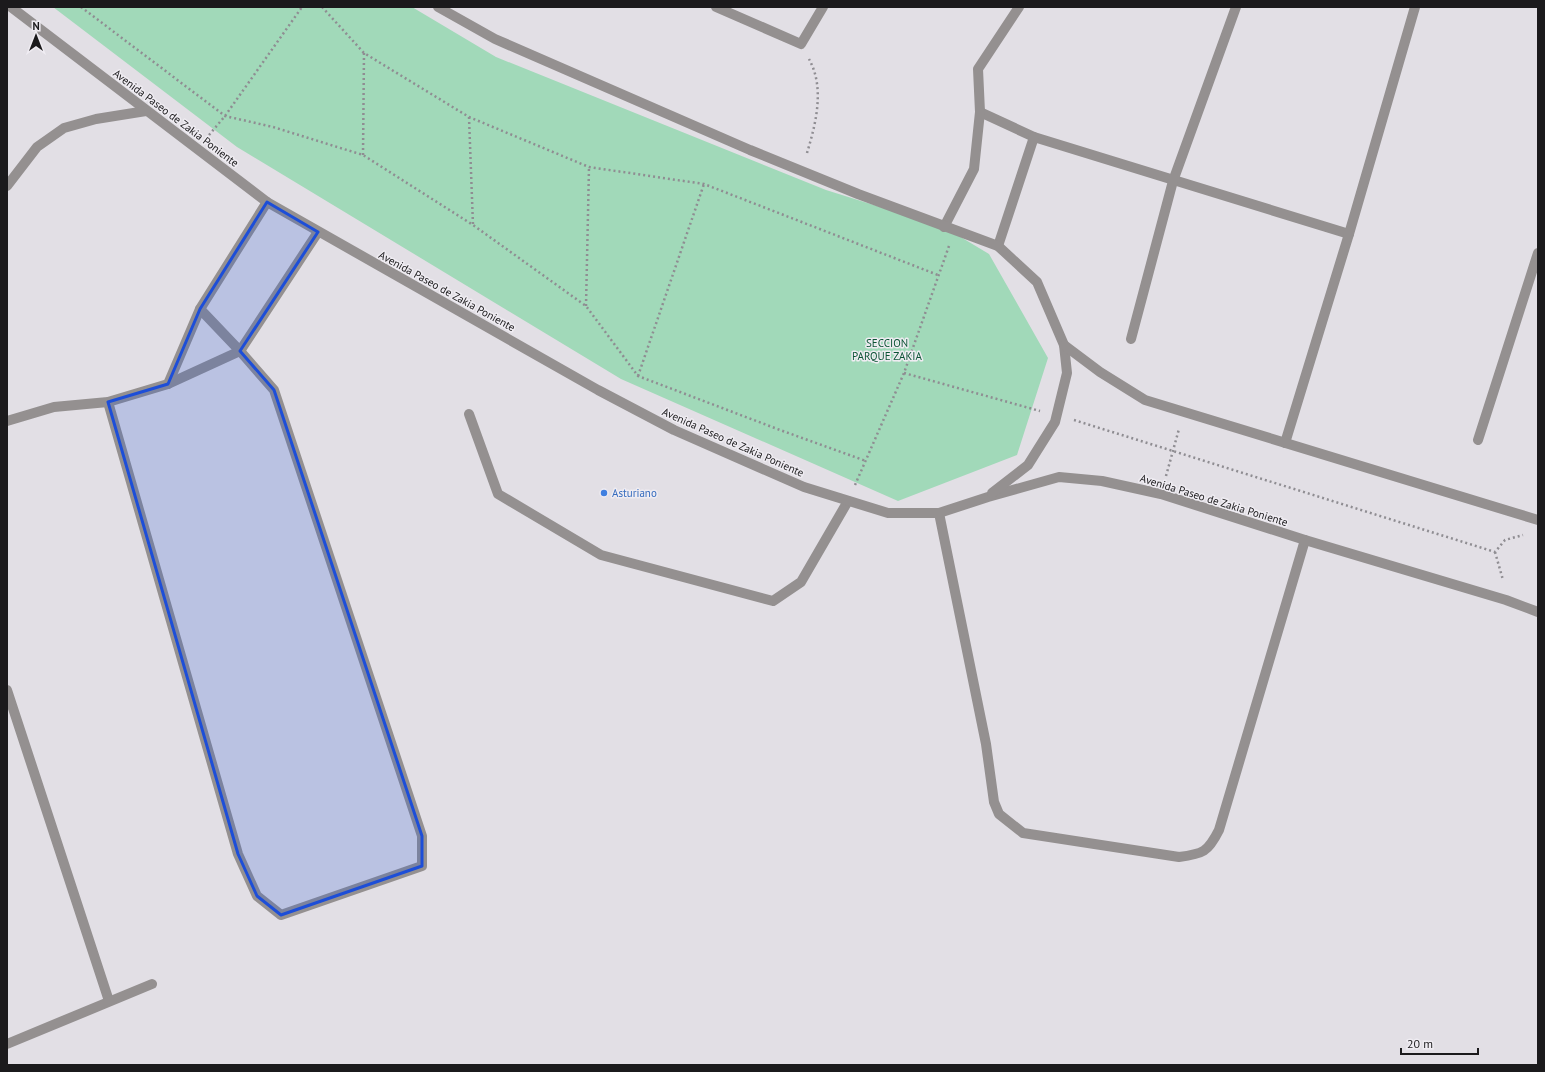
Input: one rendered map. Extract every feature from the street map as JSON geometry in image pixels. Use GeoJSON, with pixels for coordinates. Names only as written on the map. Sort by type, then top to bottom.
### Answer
{"type":"FeatureCollection","features":[{"type":"Feature","properties":{"kind":"street","name":"Avenida Paseo de Zakia Poniente"},"geometry":{"type":"LineString","coordinates":[[11,7],[267,202],[598,390],[674,430],[804,486],[888,513],[939,513],[988,497],[1059,477],[1102,481],[1162,494],[1305,540],[1506,600],[1538,612]]}},
{"type":"Feature","properties":{"kind":"street"},"geometry":{"type":"LineString","coordinates":[[438,7],[495,39],[801,170],[955,231],[998,246],[1037,282],[1064,345],[1067,373],[1055,422],[1028,465],[988,497]]}},
{"type":"Feature","properties":{"kind":"street"},"geometry":{"type":"LineString","coordinates":[[716,7],[801,44],[823,7]]}},
{"type":"Feature","properties":{"kind":"street"},"geometry":{"type":"LineString","coordinates":[[944,226],[974,169],[980,112],[978,69],[1019,7]]}},
{"type":"Feature","properties":{"kind":"street"},"geometry":{"type":"LineString","coordinates":[[1132,339],[1174,181],[1236,7]]}},
{"type":"Feature","properties":{"kind":"street"},"geometry":{"type":"LineString","coordinates":[[1285,443],[1349,234],[1414,7]]}},
{"type":"Feature","properties":{"kind":"street"},"geometry":{"type":"LineString","coordinates":[[7,186],[37,148],[64,128],[96,119],[146,111]]}},
{"type":"Feature","properties":{"kind":"street"},"geometry":{"type":"LineString","coordinates":[[980,112],[1034,137],[1349,234]]}},
{"type":"Feature","properties":{"kind":"street"},"geometry":{"type":"LineString","coordinates":[[998,246],[1034,137]]}},
{"type":"Feature","properties":{"kind":"street"},"geometry":{"type":"LineString","coordinates":[[168,384],[200,308],[267,202]]}},
{"type":"Feature","properties":{"kind":"street"},"geometry":{"type":"LineString","coordinates":[[7,421],[54,407],[108,402],[168,384],[240,351],[318,232]]}},
{"type":"Feature","properties":{"kind":"street"},"geometry":{"type":"LineString","coordinates":[[1478,440],[1538,253]]}},
{"type":"Feature","properties":{"kind":"street"},"geometry":{"type":"LineString","coordinates":[[108,402],[238,854],[257,896],[281,915],[422,866],[422,836],[274,390],[200,308]]}},
{"type":"Feature","properties":{"kind":"street"},"geometry":{"type":"LineString","coordinates":[[1064,345],[1100,372],[1145,400],[1538,520]]}},
{"type":"Feature","properties":{"kind":"street"},"geometry":{"type":"LineString","coordinates":[[469,414],[498,494],[601,555],[773,601],[801,582],[848,501]]}},
{"type":"Feature","properties":{"kind":"street"},"geometry":{"type":"LineString","coordinates":[[939,513],[986,744],[994,802],[999,814],[1023,833],[1180,857],[1200,854],[1211,846],[1220,830],[1305,540]]}},
{"type":"Feature","properties":{"kind":"street"},"geometry":{"type":"LineString","coordinates":[[7,690],[109,1002]]}},
{"type":"Feature","properties":{"kind":"street"},"geometry":{"type":"LineString","coordinates":[[7,1044],[152,984]]}},
{"type":"Feature","properties":{"kind":"path"},"geometry":{"type":"LineString","coordinates":[[81,7],[225,116],[273,127],[363,155],[473,225],[586,306],[638,376],[866,461]]}},
{"type":"Feature","properties":{"kind":"path"},"geometry":{"type":"LineString","coordinates":[[197,149],[225,116],[302,7]]}},
{"type":"Feature","properties":{"kind":"path"},"geometry":{"type":"LineString","coordinates":[[322,7],[364,53],[469,117],[589,167],[704,184],[938,275]]}},
{"type":"Feature","properties":{"kind":"path"},"geometry":{"type":"LineString","coordinates":[[801,44],[815,70],[818,104],[811,140],[801,170]]}},
{"type":"Feature","properties":{"kind":"path"},"geometry":{"type":"LineString","coordinates":[[363,155],[364,53]]}},
{"type":"Feature","properties":{"kind":"path"},"geometry":{"type":"LineString","coordinates":[[469,117],[473,225]]}},
{"type":"Feature","properties":{"kind":"path"},"geometry":{"type":"LineString","coordinates":[[586,306],[589,167]]}},
{"type":"Feature","properties":{"kind":"path"},"geometry":{"type":"LineString","coordinates":[[638,376],[704,184]]}},
{"type":"Feature","properties":{"kind":"path"},"geometry":{"type":"LineString","coordinates":[[848,501],[904,373],[955,231]]}},
{"type":"Feature","properties":{"kind":"path"},"geometry":{"type":"LineString","coordinates":[[904,373],[980,396],[1057,416],[1495,552]]}},
{"type":"Feature","properties":{"kind":"path"},"geometry":{"type":"LineString","coordinates":[[1162,494],[1172,452],[1184,412]]}},
{"type":"Feature","properties":{"kind":"path"},"geometry":{"type":"LineString","coordinates":[[1495,552],[1505,540],[1527,534]]}},
{"type":"Feature","properties":{"kind":"path"},"geometry":{"type":"LineString","coordinates":[[1495,552],[1504,585],[1506,600]]}},
{"type":"Feature","properties":{"kind":"highlighted area"},"geometry":{"type":"Polygon","coordinates":[[[267,202],[318,232],[240,351],[274,390],[422,836],[422,866],[281,915],[257,896],[238,854],[108,402],[168,384],[200,309],[267,202]]]}},
{"type":"Feature","properties":{"kind":"green space","name":"SECCION PARQUE ZAKIA"},"geometry":{"type":"Polygon","coordinates":[[[53,7],[412,7],[496,57],[826,190],[944,227],[989,254],[1048,358],[1017,455],[898,501],[621,379],[237,147],[53,7]]]}},
{"type":"Feature","properties":{"kind":"place","name":"Asturiano"},"geometry":{"type":"Point","coordinates":[604,493]}}]}
